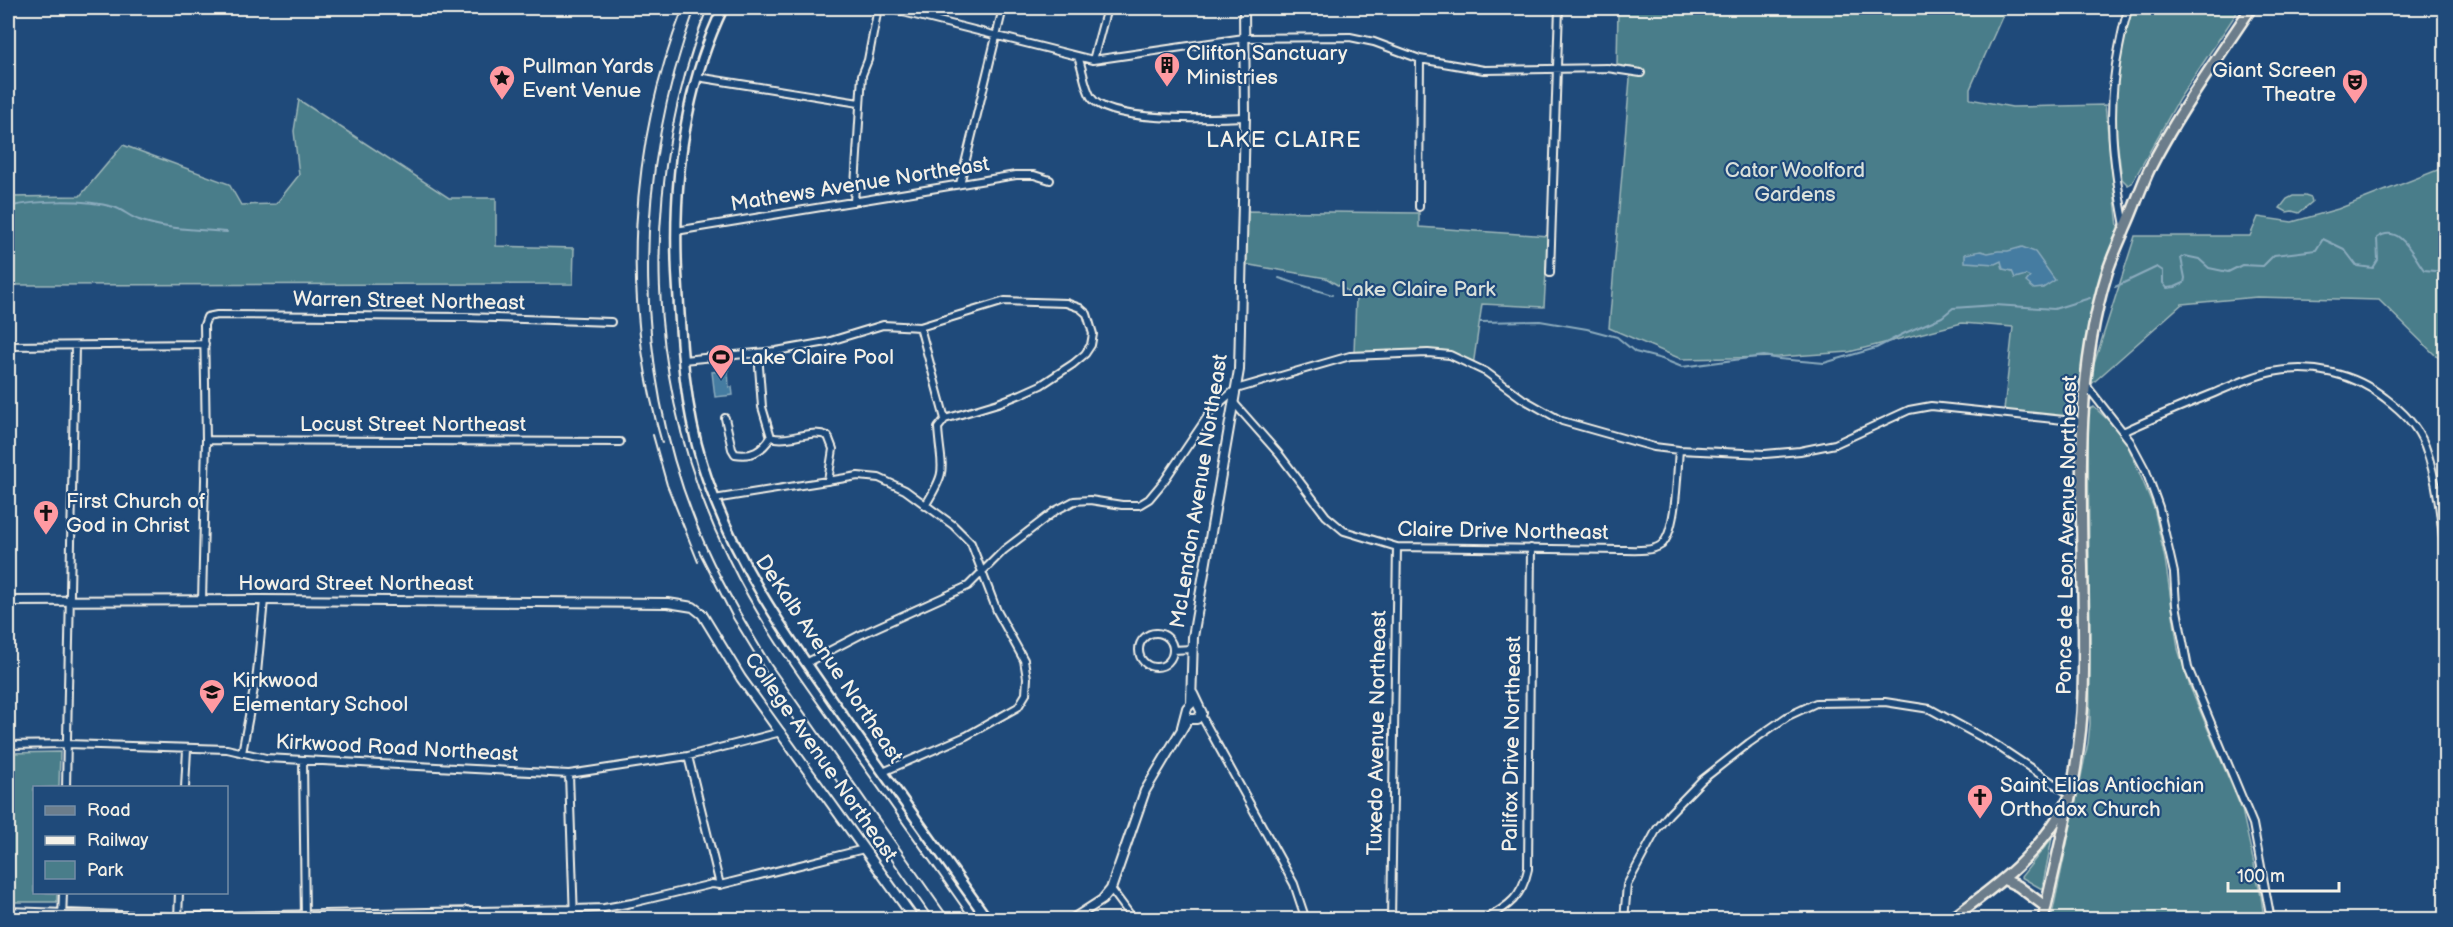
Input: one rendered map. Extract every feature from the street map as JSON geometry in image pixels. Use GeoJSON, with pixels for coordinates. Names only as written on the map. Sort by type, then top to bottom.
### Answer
{"type":"FeatureCollection","features":[{"type":"Feature","properties":{"kind":"main road","name":"DeKalb Avenue Northeast"},"geometry":{"type":"LineString","coordinates":[[723,8],[697,76],[682,142],[677,184],[676,231],[683,360],[690,418],[714,499],[756,588],[806,663],[988,920]]}},
{"type":"Feature","properties":{"kind":"main road","name":"Ponce de Leon Avenue Northeast"},"geometry":{"type":"LineString","coordinates":[[2043,920],[2071,795],[2082,725],[2083,422],[2089,352],[2099,304],[2108,272],[2148,173],[2164,142],[2251,8]]}},
{"type":"Feature","properties":{"kind":"main road"},"geometry":{"type":"LineString","coordinates":[[1950,920],[2005,880],[2044,837],[2071,795]]}},
{"type":"Feature","properties":{"kind":"main road"},"geometry":{"type":"LineString","coordinates":[[2005,880],[2018,886],[2046,907]]}},
{"type":"Feature","properties":{"kind":"street"},"geometry":{"type":"LineString","coordinates":[[854,202],[862,75],[880,8],[1093,60],[1244,38],[1350,37],[1374,42],[1420,59],[1484,70],[1607,68],[1641,74]]}},
{"type":"Feature","properties":{"kind":"street"},"geometry":{"type":"LineString","coordinates":[[960,184],[1003,8]]}},
{"type":"Feature","properties":{"kind":"street"},"geometry":{"type":"LineString","coordinates":[[1093,60],[1107,8]]}},
{"type":"Feature","properties":{"kind":"street","name":"McLendon Avenue Northeast"},"geometry":{"type":"LineString","coordinates":[[1244,8],[1245,117],[1240,342],[1234,403],[1192,649],[1193,693],[1194,704],[1202,709],[1201,716],[1294,884],[1306,920]]}},
{"type":"Feature","properties":{"kind":"street"},"geometry":{"type":"LineString","coordinates":[[1550,273],[1559,8]]}},
{"type":"Feature","properties":{"kind":"street"},"geometry":{"type":"LineString","coordinates":[[2126,228],[2115,175],[2111,123],[2113,82],[2129,8]]}},
{"type":"Feature","properties":{"kind":"street"},"geometry":{"type":"LineString","coordinates":[[1078,57],[1091,97],[1103,107],[1144,116],[1245,117]]}},
{"type":"Feature","properties":{"kind":"street"},"geometry":{"type":"LineString","coordinates":[[1419,207],[1420,59]]}},
{"type":"Feature","properties":{"kind":"street"},"geometry":{"type":"LineString","coordinates":[[697,76],[859,104]]}},
{"type":"Feature","properties":{"kind":"street","name":"Mathews Avenue Northeast"},"geometry":{"type":"LineString","coordinates":[[676,231],[1016,175],[1034,175],[1050,180]]}},
{"type":"Feature","properties":{"kind":"street"},"geometry":{"type":"LineString","coordinates":[[683,360],[758,353],[828,342],[883,325],[920,327],[1005,301],[1073,304],[1088,314],[1093,334],[1091,345],[1085,354],[1041,385],[998,403],[945,419],[938,428],[944,465],[940,482],[925,506]]}},
{"type":"Feature","properties":{"kind":"street","name":"Warren Street Northeast"},"geometry":{"type":"LineString","coordinates":[[205,345],[204,325],[207,317],[217,315],[453,316],[611,321]]}},
{"type":"Feature","properties":{"kind":"street"},"geometry":{"type":"LineString","coordinates":[[920,327],[945,419]]}},
{"type":"Feature","properties":{"kind":"street"},"geometry":{"type":"LineString","coordinates":[[8,346],[205,345],[206,440],[202,601]]}},
{"type":"Feature","properties":{"kind":"street"},"geometry":{"type":"LineString","coordinates":[[66,786],[75,346]]}},
{"type":"Feature","properties":{"kind":"street"},"geometry":{"type":"LineString","coordinates":[[758,353],[762,407],[771,437]]}},
{"type":"Feature","properties":{"kind":"street"},"geometry":{"type":"LineString","coordinates":[[806,663],[860,635],[956,593],[981,574],[1004,550],[1055,511],[1074,501],[1090,500],[1139,505],[1149,499],[1164,481],[1212,410],[1236,389],[1350,356],[1396,353],[1444,354],[1486,372],[1523,399],[1562,421],[1654,447],[1678,450],[1765,454],[1800,451],[1835,444],[1909,410],[1931,406],[2083,422]]}},
{"type":"Feature","properties":{"kind":"street"},"geometry":{"type":"LineString","coordinates":[[2123,432],[2180,406],[2272,372],[2295,370],[2327,372],[2361,381],[2402,412],[2415,426],[2425,446],[2433,475],[2445,568]]}},
{"type":"Feature","properties":{"kind":"street"},"geometry":{"type":"LineString","coordinates":[[2086,385],[2123,432],[2146,471],[2158,507],[2174,573],[2176,605],[2188,668],[2253,824],[2271,920]]}},
{"type":"Feature","properties":{"kind":"street","name":"Claire Drive Northeast"},"geometry":{"type":"LineString","coordinates":[[1234,403],[1279,454],[1326,516],[1344,531],[1397,547],[1620,550],[1648,549],[1660,545],[1666,538],[1672,518],[1678,450]]}},
{"type":"Feature","properties":{"kind":"street"},"geometry":{"type":"LineString","coordinates":[[725,418],[735,454],[755,453],[765,446],[771,437]]}},
{"type":"Feature","properties":{"kind":"street"},"geometry":{"type":"LineString","coordinates":[[771,437],[778,439],[815,433],[828,436],[833,449],[828,481]]}},
{"type":"Feature","properties":{"kind":"street","name":"Locust Street Northeast"},"geometry":{"type":"LineString","coordinates":[[206,440],[620,442]]}},
{"type":"Feature","properties":{"kind":"street"},"geometry":{"type":"LineString","coordinates":[[714,499],[858,476],[879,478],[905,490],[953,525],[971,543],[997,611],[1024,660],[1027,678],[1026,694],[1018,706],[966,736],[883,772]]}},
{"type":"Feature","properties":{"kind":"street","name":"Tuxedo Avenue Northeast"},"geometry":{"type":"LineString","coordinates":[[1391,920],[1397,547]]}},
{"type":"Feature","properties":{"kind":"street","name":"Palifox Drive Northeast"},"geometry":{"type":"LineString","coordinates":[[1484,920],[1515,898],[1524,886],[1528,869],[1532,548]]}},
{"type":"Feature","properties":{"kind":"street"},"geometry":{"type":"LineString","coordinates":[[242,753],[256,673],[264,600]]}},
{"type":"Feature","properties":{"kind":"street","name":"Howard Street Northeast"},"geometry":{"type":"LineString","coordinates":[[8,601],[668,603],[693,607],[702,614]]}},
{"type":"Feature","properties":{"kind":"street","name":"College Avenue Northeast"},"geometry":{"type":"LineString","coordinates":[[702,614],[741,678],[915,920]]}},
{"type":"Feature","properties":{"kind":"street"},"geometry":{"type":"LineString","coordinates":[[1150,633],[1163,635],[1171,643],[1173,650],[1168,663],[1162,666],[1149,666],[1144,662],[1140,650],[1144,638],[1150,633]]}},
{"type":"Feature","properties":{"kind":"street"},"geometry":{"type":"LineString","coordinates":[[1173,650],[1192,649]]}},
{"type":"Feature","properties":{"kind":"street"},"geometry":{"type":"LineString","coordinates":[[1624,920],[1627,885],[1657,829],[1669,814],[1702,780],[1749,743],[1788,716],[1816,703],[1885,702],[1919,705],[1996,745],[2071,795]]}},
{"type":"Feature","properties":{"kind":"street"},"geometry":{"type":"LineString","coordinates":[[1071,920],[1102,900],[1111,889],[1145,791],[1188,716],[1187,708],[1194,704]]}},
{"type":"Feature","properties":{"kind":"street"},"geometry":{"type":"LineString","coordinates":[[1188,716],[1197,719],[1201,716]]}},
{"type":"Feature","properties":{"kind":"street","name":"Kirkwood Road Northeast"},"geometry":{"type":"LineString","coordinates":[[8,745],[67,744],[227,749],[266,758],[570,774],[688,756],[781,732]]}},
{"type":"Feature","properties":{"kind":"street"},"geometry":{"type":"LineString","coordinates":[[185,786],[187,749]]}},
{"type":"Feature","properties":{"kind":"street"},"geometry":{"type":"LineString","coordinates":[[688,756],[720,885]]}},
{"type":"Feature","properties":{"kind":"street"},"geometry":{"type":"LineString","coordinates":[[303,760],[305,917]]}},
{"type":"Feature","properties":{"kind":"street"},"geometry":{"type":"LineString","coordinates":[[570,774],[574,920]]}},
{"type":"Feature","properties":{"kind":"street"},"geometry":{"type":"LineString","coordinates":[[8,911],[62,916],[178,918],[305,917],[467,910],[604,908],[712,884],[720,885],[864,849]]}},
{"type":"Feature","properties":{"kind":"street"},"geometry":{"type":"LineString","coordinates":[[1111,889],[1134,920]]}},
{"type":"Feature","properties":{"kind":"street"},"geometry":{"type":"LineString","coordinates":[[62,916],[63,894]]}},
{"type":"Feature","properties":{"kind":"street"},"geometry":{"type":"LineString","coordinates":[[178,918],[179,894]]}},
{"type":"Feature","properties":{"kind":"street"},"geometry":{"type":"LineString","coordinates":[[467,910],[467,920]]}},
{"type":"Feature","properties":{"kind":"green space","name":"Cator Woolford Gardens"},"geometry":{"type":"Polygon","coordinates":[[[1618,8],[2006,8],[1970,89],[1970,99],[2012,107],[2105,105],[2118,227],[2098,286],[2086,342],[2076,419],[2004,410],[2013,327],[1962,323],[1849,352],[1779,357],[1681,359],[1609,328],[1631,67],[1617,66],[1618,8]]]}},
{"type":"Feature","properties":{"kind":"green space"},"geometry":{"type":"Polygon","coordinates":[[[2132,8],[2240,8],[2179,99],[2132,183],[2128,185],[2122,179],[2114,117],[2124,29],[2132,8]]]}},
{"type":"Feature","properties":{"kind":"green space"},"geometry":{"type":"Polygon","coordinates":[[[299,100],[449,198],[496,198],[496,246],[574,248],[573,284],[8,285],[8,197],[80,196],[123,145],[229,184],[241,205],[276,204],[299,175],[294,131],[299,100]]]}},
{"type":"Feature","properties":{"kind":"green space"},"geometry":{"type":"Polygon","coordinates":[[[2445,167],[2445,361],[2434,354],[2379,300],[2257,297],[2182,304],[2086,389],[2135,236],[2250,236],[2258,217],[2292,222],[2338,209],[2445,167]]]}},
{"type":"Feature","properties":{"kind":"green space"},"geometry":{"type":"Polygon","coordinates":[[[2293,196],[2305,196],[2311,198],[2312,202],[2299,213],[2287,212],[2280,208],[2287,199],[2293,196]]]}},
{"type":"Feature","properties":{"kind":"green space","name":"Lake Claire Park"},"geometry":{"type":"Polygon","coordinates":[[[1245,211],[1419,213],[1419,227],[1548,236],[1544,307],[1482,304],[1473,366],[1444,354],[1354,353],[1356,296],[1326,278],[1244,264],[1245,211]]]}},
{"type":"Feature","properties":{"kind":"green space"},"geometry":{"type":"Polygon","coordinates":[[[2094,407],[2123,434],[2154,508],[2165,559],[2178,649],[2190,687],[2242,810],[2264,919],[2051,920],[2090,724],[2088,410],[2094,407]]]}},
{"type":"Feature","properties":{"kind":"green space"},"geometry":{"type":"Polygon","coordinates":[[[60,752],[59,786],[33,786],[33,894],[57,894],[57,902],[8,902],[8,753],[60,752]]]}},
{"type":"Feature","properties":{"kind":"green space"},"geometry":{"type":"Polygon","coordinates":[[[2052,838],[2042,889],[2021,877],[2052,838]]]}},
{"type":"Feature","properties":{"kind":"water"},"geometry":{"type":"Polygon","coordinates":[[[2022,247],[2035,252],[2055,280],[2043,288],[2034,289],[2026,282],[2030,277],[2026,275],[2015,278],[2012,271],[2003,269],[2001,261],[1995,264],[1965,262],[1965,254],[1981,251],[1988,253],[2008,251],[2022,247]]]}},
{"type":"Feature","properties":{"kind":"water","name":"Lake Claire Pool"},"geometry":{"type":"Polygon","coordinates":[[[728,370],[729,387],[732,387],[733,395],[715,397],[712,372],[728,370]]]}},
{"type":"Feature","properties":{"kind":"waterway"},"geometry":{"type":"LineString","coordinates":[[8,207],[46,202],[102,204],[114,207],[136,219],[160,226],[227,232]]}},
{"type":"Feature","properties":{"kind":"waterway"},"geometry":{"type":"LineString","coordinates":[[2115,287],[2157,267],[2163,271],[2163,283],[2167,288],[2175,287],[2184,283],[2181,258],[2185,256],[2199,259],[2209,268],[2228,272],[2242,265],[2263,266],[2274,255],[2316,250],[2323,239],[2344,249],[2357,266],[2373,268],[2378,260],[2377,238],[2385,234],[2399,237],[2424,270],[2446,272]]}},
{"type":"Feature","properties":{"kind":"waterway"},"geometry":{"type":"LineString","coordinates":[[1279,278],[1332,295]]}},
{"type":"Feature","properties":{"kind":"waterway"},"geometry":{"type":"LineString","coordinates":[[1480,322],[1540,321],[1587,329],[1617,337],[1635,352],[1682,367],[1764,356],[1824,363],[1876,348],[1942,317],[1953,308],[1995,305],[2054,309],[2090,298]]}},
{"type":"Feature","properties":{"kind":"railway"},"geometry":{"type":"LineString","coordinates":[[662,443],[649,389],[640,334],[636,279],[636,224],[651,114],[665,60],[683,8]]}},
{"type":"Feature","properties":{"kind":"railway"},"geometry":{"type":"LineString","coordinates":[[695,8],[674,74],[659,142],[650,211],[648,280],[652,349],[664,417],[682,484],[714,564],[771,665],[950,920]]}},
{"type":"Feature","properties":{"kind":"railway"},"geometry":{"type":"LineString","coordinates":[[707,8],[685,76],[669,146],[661,216],[660,286],[666,356],[680,426],[701,494],[729,560],[754,608],[799,676],[971,920]]}},
{"type":"Feature","properties":{"kind":"railway"},"geometry":{"type":"LineString","coordinates":[[653,435],[667,485],[698,562]]}},
{"type":"Feature","properties":{"kind":"railway"},"geometry":{"type":"LineString","coordinates":[[699,551],[733,618],[766,672]]}},
{"type":"Feature","properties":{"kind":"railway"},"geometry":{"type":"LineString","coordinates":[[756,666],[934,920]]}},
{"type":"Feature","properties":{"kind":"place","name":"Clifton Sanctuary Ministries"},"geometry":{"type":"Point","coordinates":[1167,88]}},
{"type":"Feature","properties":{"kind":"place","name":"Pullman Yards Event Venue"},"geometry":{"type":"Point","coordinates":[502,101]}},
{"type":"Feature","properties":{"kind":"place","name":"Giant Screen Theatre"},"geometry":{"type":"Point","coordinates":[2355,105]}},
{"type":"Feature","properties":{"kind":"place","name":"Lake Claire Pool"},"geometry":{"type":"Point","coordinates":[721,380]}},
{"type":"Feature","properties":{"kind":"place","name":"First Church of God in Christ"},"geometry":{"type":"Point","coordinates":[46,536]}},
{"type":"Feature","properties":{"kind":"place","name":"Kirkwood Elementary School"},"geometry":{"type":"Point","coordinates":[212,715]}},
{"type":"Feature","properties":{"kind":"place","name":"Saint Elias Antiochian Orthodox Church"},"geometry":{"type":"Point","coordinates":[1980,820]}},
{"type":"Feature","properties":{"kind":"district","name":"LAKE CLAIRE"},"geometry":{"type":"Point","coordinates":[1284,140]}}]}
